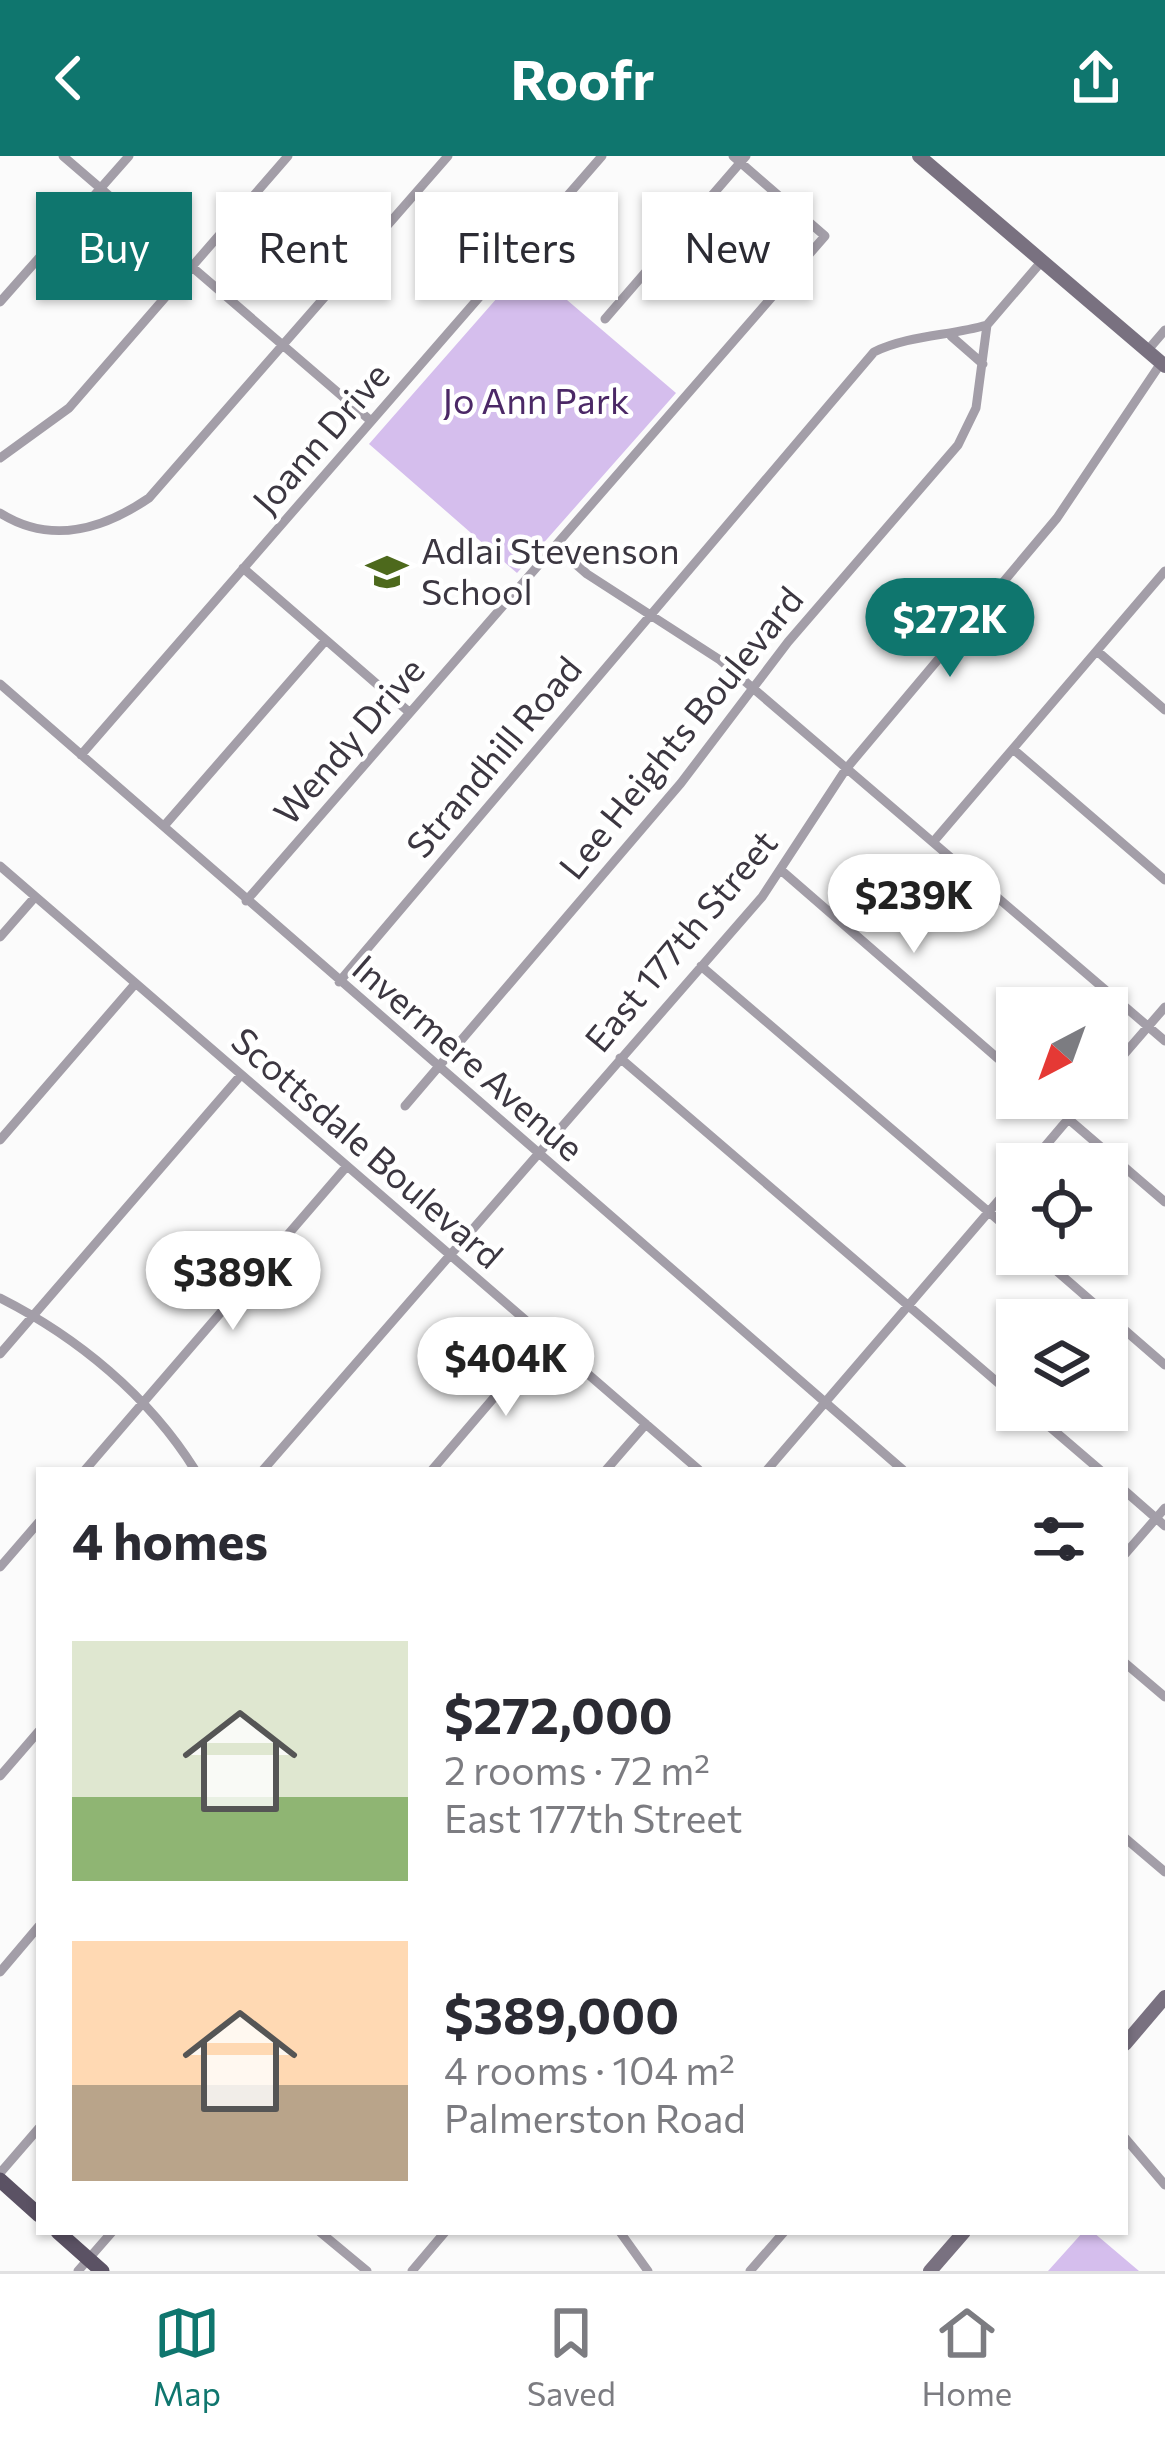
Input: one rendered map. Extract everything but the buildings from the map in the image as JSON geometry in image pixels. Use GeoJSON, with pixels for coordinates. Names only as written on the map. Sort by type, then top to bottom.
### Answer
{"type":"FeatureCollection","features":[{"type":"Feature","properties":{"kind":"main road"},"geometry":{"type":"LineString","coordinates":[[919,156],[1163,364]]}},
{"type":"Feature","properties":{"kind":"main road"},"geometry":{"type":"LineString","coordinates":[[1128,2040],[1165,1997]]}},
{"type":"Feature","properties":{"kind":"main road"},"geometry":{"type":"LineString","coordinates":[[0,2176],[36,2212]]}},
{"type":"Feature","properties":{"kind":"main road"},"geometry":{"type":"LineString","coordinates":[[61,2235],[90,2267]]}},
{"type":"Feature","properties":{"kind":"main road"},"geometry":{"type":"LineString","coordinates":[[930,2271],[961,2235]]}},
{"type":"Feature","properties":{"kind":"street"},"geometry":{"type":"LineString","coordinates":[[63,156],[104,192]]}},
{"type":"Feature","properties":{"kind":"street"},"geometry":{"type":"LineString","coordinates":[[0,302],[129,156]]}},
{"type":"Feature","properties":{"kind":"street"},"geometry":{"type":"LineString","coordinates":[[192,266],[289,156]]}},
{"type":"Feature","properties":{"kind":"street"},"geometry":{"type":"LineString","coordinates":[[0,513],[17,524],[70,532],[122,517],[149,498],[448,156]]}},
{"type":"Feature","properties":{"kind":"street","name":"Joann Drive"},"geometry":{"type":"LineString","coordinates":[[81,754],[602,156]]}},
{"type":"Feature","properties":{"kind":"street"},"geometry":{"type":"LineString","coordinates":[[605,319],[740,158]]}},
{"type":"Feature","properties":{"kind":"street","name":"Wendy Drive"},"geometry":{"type":"LineString","coordinates":[[246,902],[825,236],[740,158]]}},
{"type":"Feature","properties":{"kind":"street"},"geometry":{"type":"LineString","coordinates":[[987,325],[1042,261]]}},
{"type":"Feature","properties":{"kind":"street"},"geometry":{"type":"LineString","coordinates":[[192,268],[371,421]]}},
{"type":"Feature","properties":{"kind":"street"},"geometry":{"type":"LineString","coordinates":[[0,458],[69,408],[162,300]]}},
{"type":"Feature","properties":{"kind":"street","name":"Strandhill Road"},"geometry":{"type":"LineString","coordinates":[[338,982],[874,352],[899,340],[950,336],[987,325]]}},
{"type":"Feature","properties":{"kind":"street","name":"Lee Heights Boulevard"},"geometry":{"type":"LineString","coordinates":[[405,1106],[755,690],[788,642],[958,445],[976,408],[987,325]]}},
{"type":"Feature","properties":{"kind":"street"},"geometry":{"type":"LineString","coordinates":[[1147,351],[1165,330]]}},
{"type":"Feature","properties":{"kind":"street"},"geometry":{"type":"LineString","coordinates":[[950,336],[983,364]]}},
{"type":"Feature","properties":{"kind":"street","name":"East 177th Street"},"geometry":{"type":"LineString","coordinates":[[266,1467],[782,871],[846,769],[1057,518],[1163,364]]}},
{"type":"Feature","properties":{"kind":"street"},"geometry":{"type":"LineString","coordinates":[[554,546],[755,690],[1165,1041]]}},
{"type":"Feature","properties":{"kind":"street"},"geometry":{"type":"LineString","coordinates":[[243,568],[409,712]]}},
{"type":"Feature","properties":{"kind":"street"},"geometry":{"type":"LineString","coordinates":[[934,841],[1165,571]]}},
{"type":"Feature","properties":{"kind":"street"},"geometry":{"type":"LineString","coordinates":[[164,826],[326,640]]}},
{"type":"Feature","properties":{"kind":"street"},"geometry":{"type":"LineString","coordinates":[[1097,651],[1165,710]]}},
{"type":"Feature","properties":{"kind":"street","name":"Invermere Avenue"},"geometry":{"type":"LineString","coordinates":[[0,684],[900,1467]]}},
{"type":"Feature","properties":{"kind":"street"},"geometry":{"type":"LineString","coordinates":[[1013,749],[1165,880]]}},
{"type":"Feature","properties":{"kind":"street","name":"Scottsdale Boulevard"},"geometry":{"type":"LineString","coordinates":[[0,866],[696,1467]]}},
{"type":"Feature","properties":{"kind":"street"},"geometry":{"type":"LineString","coordinates":[[782,871],[996,1057]]}},
{"type":"Feature","properties":{"kind":"street"},"geometry":{"type":"LineString","coordinates":[[0,938],[35,897]]}},
{"type":"Feature","properties":{"kind":"street"},"geometry":{"type":"LineString","coordinates":[[701,966],[996,1218]]}},
{"type":"Feature","properties":{"kind":"street"},"geometry":{"type":"LineString","coordinates":[[0,1140],[135,984]]}},
{"type":"Feature","properties":{"kind":"street"},"geometry":{"type":"LineString","coordinates":[[1128,1050],[1165,1007]]}},
{"type":"Feature","properties":{"kind":"street"},"geometry":{"type":"LineString","coordinates":[[620,1058],[996,1381]]}},
{"type":"Feature","properties":{"kind":"street"},"geometry":{"type":"LineString","coordinates":[[0,1354],[241,1075]]}},
{"type":"Feature","properties":{"kind":"street"},"geometry":{"type":"LineString","coordinates":[[1048,1143],[1068,1119],[1165,1202]]}},
{"type":"Feature","properties":{"kind":"street"},"geometry":{"type":"LineString","coordinates":[[88,1467],[347,1166]]}},
{"type":"Feature","properties":{"kind":"street"},"geometry":{"type":"LineString","coordinates":[[769,1467],[996,1204]]}},
{"type":"Feature","properties":{"kind":"street"},"geometry":{"type":"LineString","coordinates":[[1061,1275],[1165,1365]]}},
{"type":"Feature","properties":{"kind":"street"},"geometry":{"type":"LineString","coordinates":[[0,1298],[34,1315],[95,1358],[142,1405],[193,1467]]}},
{"type":"Feature","properties":{"kind":"street"},"geometry":{"type":"LineString","coordinates":[[435,1467],[545,1338]]}},
{"type":"Feature","properties":{"kind":"street"},"geometry":{"type":"LineString","coordinates":[[609,1467],[646,1424]]}},
{"type":"Feature","properties":{"kind":"street"},"geometry":{"type":"LineString","coordinates":[[1054,1431],[1096,1467]]}},
{"type":"Feature","properties":{"kind":"street"},"geometry":{"type":"LineString","coordinates":[[1128,1494],[1161,1522]]}},
{"type":"Feature","properties":{"kind":"street"},"geometry":{"type":"LineString","coordinates":[[1128,1551],[1161,1522],[1165,1508]]}},
{"type":"Feature","properties":{"kind":"street"},"geometry":{"type":"LineString","coordinates":[[0,1567],[36,1525]]}},
{"type":"Feature","properties":{"kind":"street"},"geometry":{"type":"LineString","coordinates":[[1128,1666],[1165,1697]]}},
{"type":"Feature","properties":{"kind":"street"},"geometry":{"type":"LineString","coordinates":[[0,1776],[36,1734]]}},
{"type":"Feature","properties":{"kind":"street"},"geometry":{"type":"LineString","coordinates":[[1128,1841],[1165,1872]]}},
{"type":"Feature","properties":{"kind":"street"},"geometry":{"type":"LineString","coordinates":[[0,1972],[36,1930]]}},
{"type":"Feature","properties":{"kind":"street"},"geometry":{"type":"LineString","coordinates":[[0,2176],[36,2132]]}},
{"type":"Feature","properties":{"kind":"street"},"geometry":{"type":"LineString","coordinates":[[1128,2142],[1165,2185]]}},
{"type":"Feature","properties":{"kind":"street"},"geometry":{"type":"LineString","coordinates":[[90,2267],[110,2235]]}},
{"type":"Feature","properties":{"kind":"street"},"geometry":{"type":"LineString","coordinates":[[324,2235],[367,2271]]}},
{"type":"Feature","properties":{"kind":"street"},"geometry":{"type":"LineString","coordinates":[[412,2271],[443,2235]]}},
{"type":"Feature","properties":{"kind":"street"},"geometry":{"type":"LineString","coordinates":[[622,2235],[648,2271]]}},
{"type":"Feature","properties":{"kind":"street"},"geometry":{"type":"LineString","coordinates":[[751,2271],[781,2235]]}},
{"type":"Feature","properties":{"kind":"green space","name":"Jo Ann Park"},"geometry":{"type":"Polygon","coordinates":[[[495,300],[567,300],[676,393],[517,573],[369,444],[495,300]]]}},
{"type":"Feature","properties":{"kind":"green space"},"geometry":{"type":"Polygon","coordinates":[[[1080,2235],[1097,2235],[1139,2271],[1048,2271],[1080,2235]]]}},
{"type":"Feature","properties":{"kind":"place","name":"Adlai Stevenson School"},"geometry":{"type":"Point","coordinates":[387,572]}}]}
